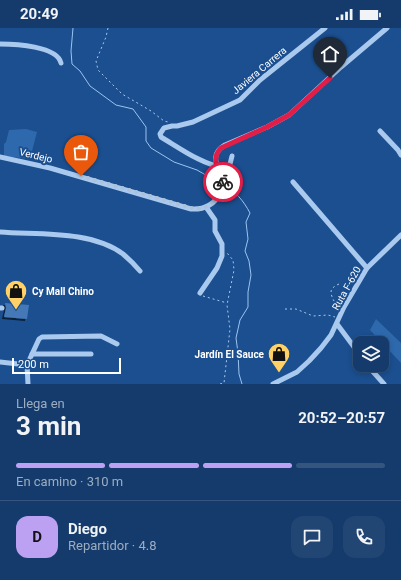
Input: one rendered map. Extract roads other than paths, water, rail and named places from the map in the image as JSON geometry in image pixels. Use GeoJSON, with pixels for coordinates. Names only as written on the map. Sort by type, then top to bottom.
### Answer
{"type":"FeatureCollection","features":[{"type":"Feature","properties":{"kind":"street","name":"Javiera Carrera"},"geometry":{"type":"LineString","coordinates":[[217,167],[198,159],[161,137],[160,134],[164,128],[193,122],[240,100],[260,80],[325,28]]}},
{"type":"Feature","properties":{"kind":"street"},"geometry":{"type":"LineString","coordinates":[[200,294],[217,268],[222,256],[222,244],[215,231],[215,220],[206,207],[220,194],[216,156],[221,148],[289,115],[386,28]]}},
{"type":"Feature","properties":{"kind":"street"},"geometry":{"type":"LineString","coordinates":[[0,44],[18,45],[48,51],[57,55],[60,58],[61,63]]}},
{"type":"Feature","properties":{"kind":"street"},"geometry":{"type":"LineString","coordinates":[[380,131],[401,155]]}},
{"type":"Feature","properties":{"kind":"street"},"geometry":{"type":"LineString","coordinates":[[217,167],[225,168],[230,164],[232,156]]}},
{"type":"Feature","properties":{"kind":"street","name":"Verdejo"},"geometry":{"type":"LineString","coordinates":[[0,158],[50,168],[191,209],[206,207]]}},
{"type":"Feature","properties":{"kind":"street"},"geometry":{"type":"LineString","coordinates":[[293,182],[367,268]]}},
{"type":"Feature","properties":{"kind":"street"},"geometry":{"type":"LineString","coordinates":[[0,232],[54,235],[91,240],[119,252],[126,257],[140,272]]}},
{"type":"Feature","properties":{"kind":"street","name":"Ruta F-620"},"geometry":{"type":"LineString","coordinates":[[353,345],[338,322],[344,308],[367,268],[401,235]]}},
{"type":"Feature","properties":{"kind":"street"},"geometry":{"type":"LineString","coordinates":[[273,384],[297,372],[309,361],[331,335],[338,322]]}},
{"type":"Feature","properties":{"kind":"street"},"geometry":{"type":"LineString","coordinates":[[28,384],[27,365],[39,339],[42,337],[101,336],[117,344]]}},
{"type":"Feature","properties":{"kind":"street"},"geometry":{"type":"LineString","coordinates":[[32,354],[91,354]]}},
{"type":"Feature","properties":{"kind":"street"},"geometry":{"type":"LineString","coordinates":[[0,362],[27,365]]}},
{"type":"Feature","properties":{"kind":"street"},"geometry":{"type":"LineString","coordinates":[[373,372],[384,384]]}},
{"type":"Feature","properties":{"kind":"waterway"},"geometry":{"type":"LineString","coordinates":[[73,28],[71,51],[72,64],[80,71],[90,86],[116,105],[133,109],[146,127],[146,141],[151,148],[174,162],[197,170],[216,181]]}},
{"type":"Feature","properties":{"kind":"waterway"},"geometry":{"type":"LineString","coordinates":[[224,185],[239,197],[250,213],[246,222],[248,239],[245,251],[249,261],[251,275],[248,292],[248,307],[240,320],[236,338],[239,374],[242,384]]}},
{"type":"Feature","properties":{"kind":"place","name":"Cy Mall Chino"},"geometry":{"type":"Point","coordinates":[16,310]}},
{"type":"Feature","properties":{"kind":"place","name":"Jardín El Sauce"},"geometry":{"type":"Point","coordinates":[279,374]}}]}
